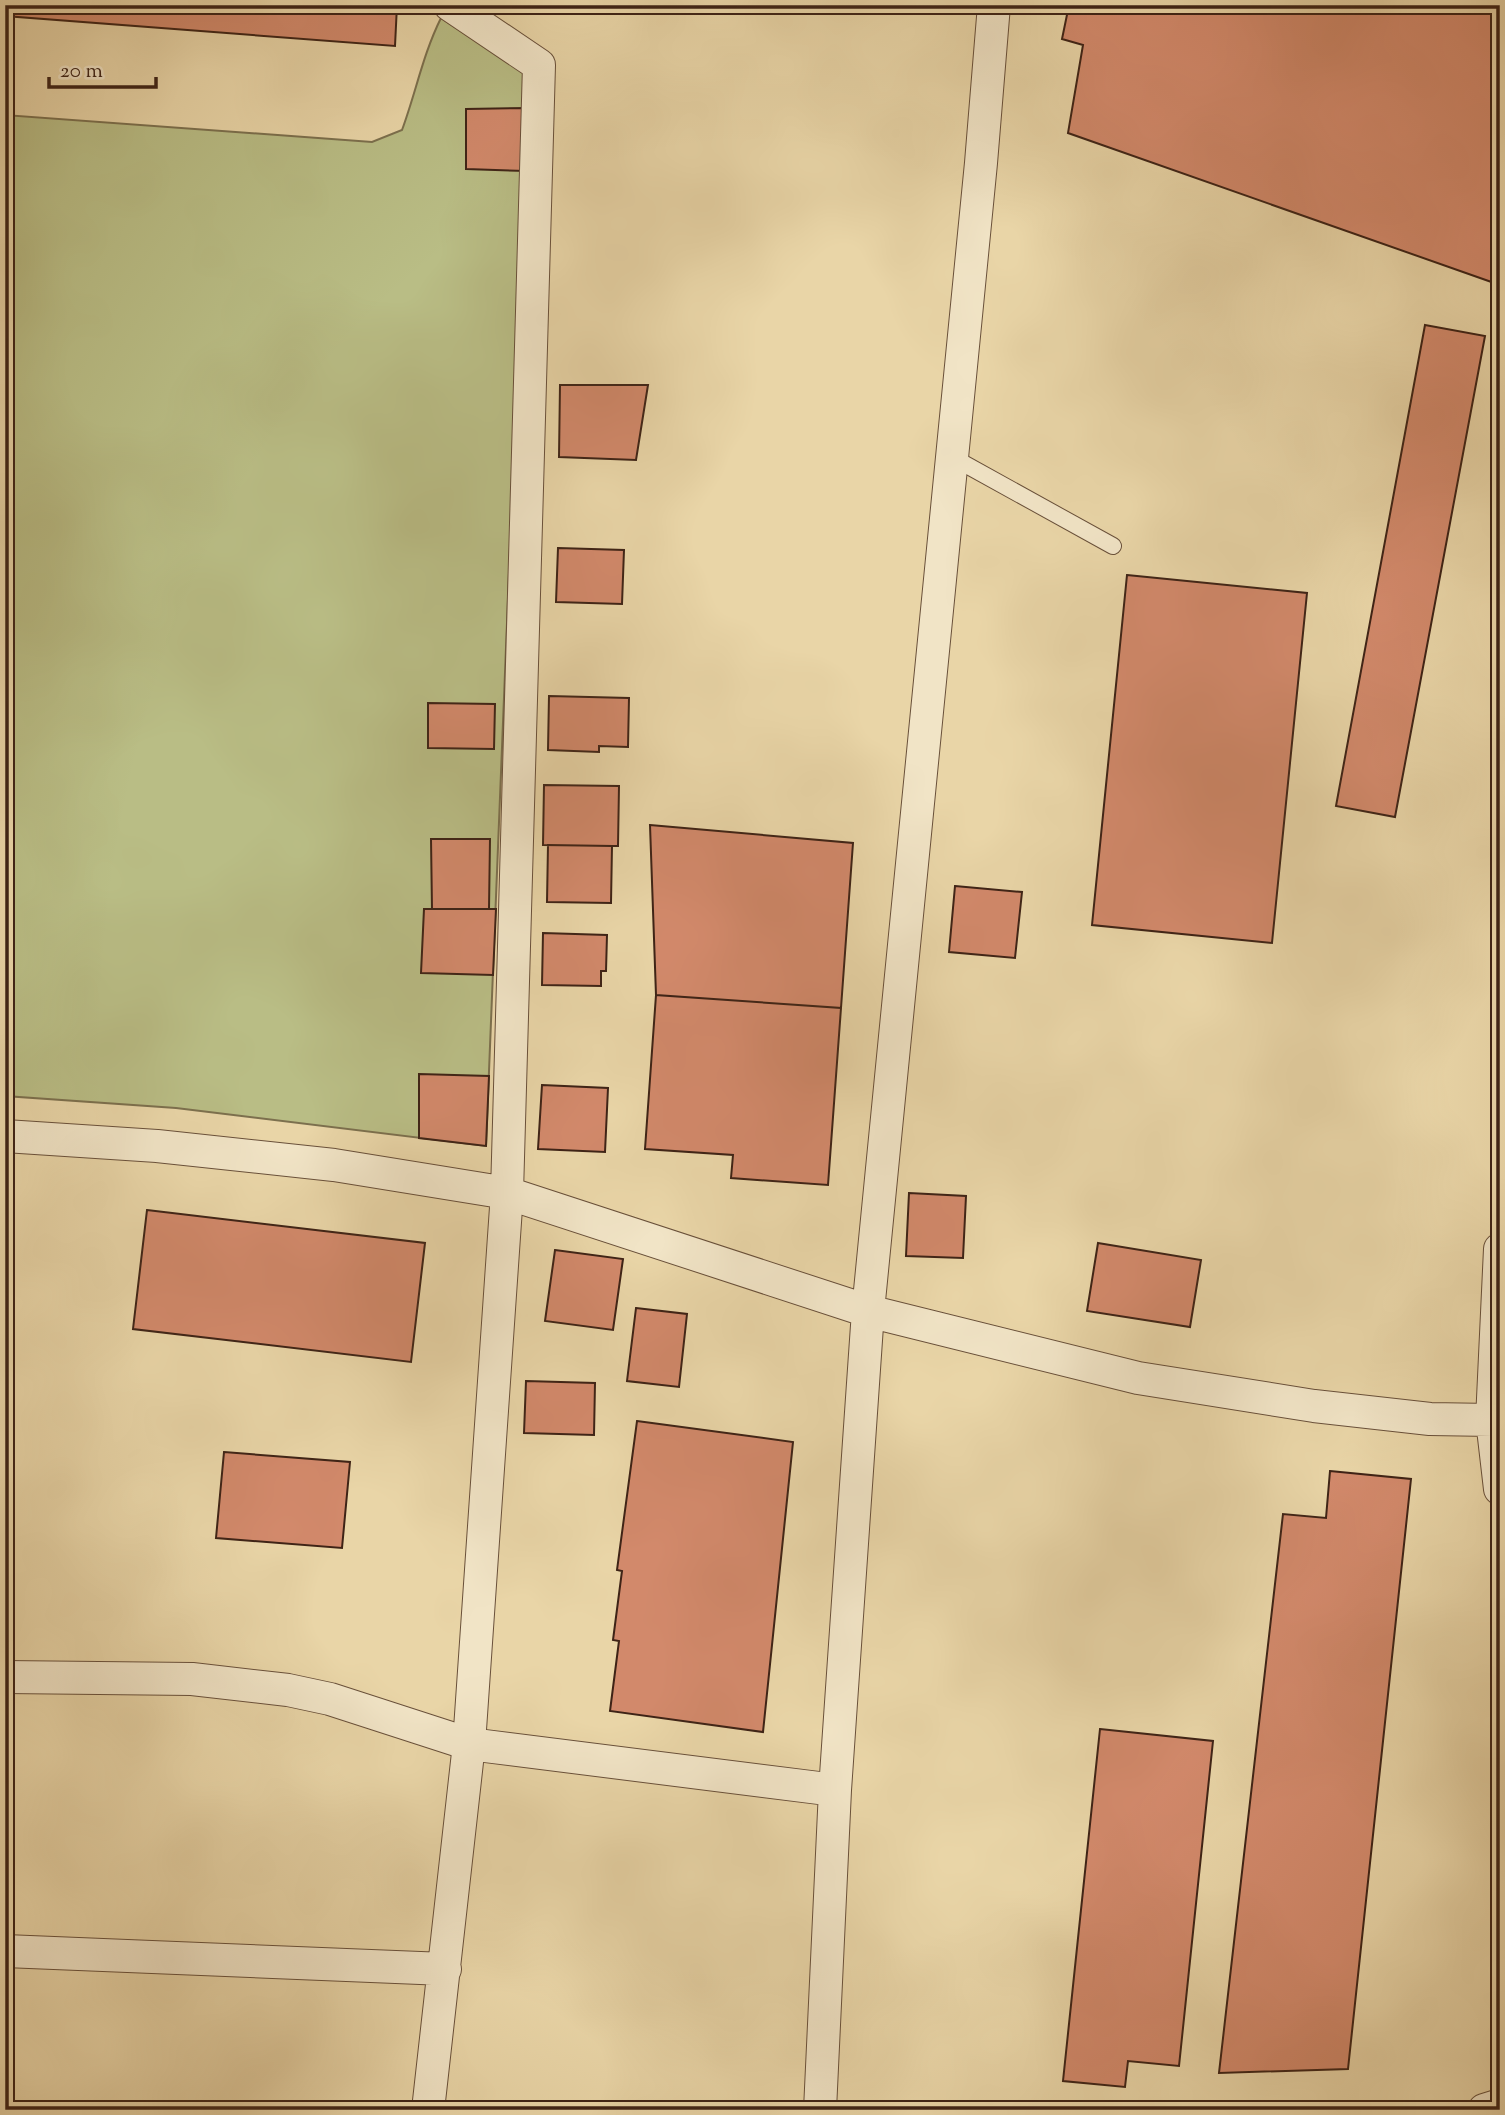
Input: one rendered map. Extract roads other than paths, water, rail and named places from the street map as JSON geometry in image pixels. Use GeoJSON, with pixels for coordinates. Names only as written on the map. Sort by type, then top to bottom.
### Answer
{"type":"FeatureCollection","features":[{"type":"Feature","properties":{"kind":"street"},"geometry":{"type":"LineString","coordinates":[[428,2110],[469,1744],[507,1193],[539,65],[450,5]]}},
{"type":"Feature","properties":{"kind":"street"},"geometry":{"type":"LineString","coordinates":[[820,2110],[835,1790],[868,1311],[994,5]]}},
{"type":"Feature","properties":{"kind":"street"},"geometry":{"type":"LineString","coordinates":[[5,1136],[157,1146],[334,1165],[507,1193],[868,1311],[1126,1375],[1223,1394],[1430,1419],[1496,1420]]}},
{"type":"Feature","properties":{"kind":"street"},"geometry":{"type":"LineString","coordinates":[[1500,1249],[1496,1420],[1500,1489]]}},
{"type":"Feature","properties":{"kind":"street"},"geometry":{"type":"LineString","coordinates":[[5,1677],[192,1679],[288,1690],[330,1699],[469,1744],[835,1790]]}},
{"type":"Feature","properties":{"kind":"street"},"geometry":{"type":"LineString","coordinates":[[5,1951],[445,1969]]}},
{"type":"Feature","properties":{"kind":"street"},"geometry":{"type":"LineString","coordinates":[[1483,2110],[1500,2105]]}},
{"type":"Feature","properties":{"kind":"lane"},"geometry":{"type":"LineString","coordinates":[[952,457],[1112,546]]}}]}
